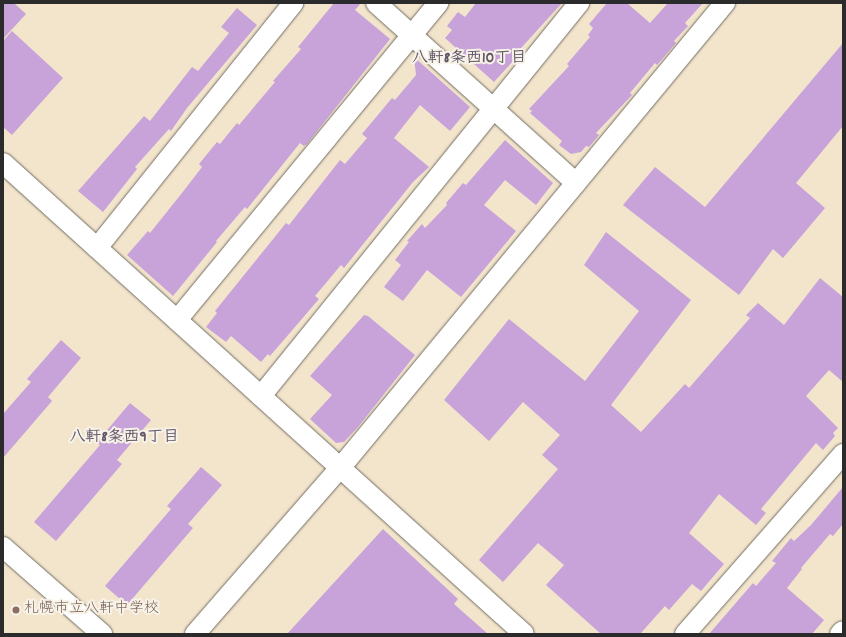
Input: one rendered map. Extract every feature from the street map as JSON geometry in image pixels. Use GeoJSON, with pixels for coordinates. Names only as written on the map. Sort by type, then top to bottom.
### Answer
{"type":"FeatureCollection","features":[{"type":"Feature","properties":{"kind":"street"},"geometry":{"type":"LineString","coordinates":[[97,248],[293,3]]}},
{"type":"Feature","properties":{"kind":"street"},"geometry":{"type":"LineString","coordinates":[[376,3],[576,183]]}},
{"type":"Feature","properties":{"kind":"street"},"geometry":{"type":"LineString","coordinates":[[177,320],[438,3]]}},
{"type":"Feature","properties":{"kind":"street"},"geometry":{"type":"LineString","coordinates":[[261,396],[579,3]]}},
{"type":"Feature","properties":{"kind":"street"},"geometry":{"type":"LineString","coordinates":[[195,634],[340,468],[725,3]]}},
{"type":"Feature","properties":{"kind":"street"},"geometry":{"type":"LineString","coordinates":[[3,163],[524,634]]}},
{"type":"Feature","properties":{"kind":"street"},"geometry":{"type":"LineString","coordinates":[[685,634],[843,454]]}},
{"type":"Feature","properties":{"kind":"street"},"geometry":{"type":"LineString","coordinates":[[3,547],[102,634]]}},
{"type":"Feature","properties":{"kind":"street"},"geometry":{"type":"LineString","coordinates":[[840,634],[843,631]]}},
{"type":"Feature","properties":{"kind":"building"},"geometry":{"type":"Polygon","coordinates":[[[3,3],[14,3],[26,14],[3,39],[3,3]]]}},
{"type":"Feature","properties":{"kind":"building"},"geometry":{"type":"Polygon","coordinates":[[[334,3],[361,3],[355,10],[390,39],[307,144],[304,146],[300,143],[247,209],[245,207],[216,241],[217,242],[173,296],[127,255],[148,231],[150,233],[182,193],[202,167],[199,164],[217,142],[220,144],[237,123],[239,125],[275,82],[273,81],[301,49],[298,47],[334,3]]]}},
{"type":"Feature","properties":{"kind":"building"},"geometry":{"type":"Polygon","coordinates":[[[476,3],[562,3],[512,58],[514,60],[494,82],[445,38],[452,30],[447,26],[458,12],[465,17],[476,3]]]}},
{"type":"Feature","properties":{"kind":"building"},"geometry":{"type":"Polygon","coordinates":[[[607,3],[627,3],[650,23],[668,3],[703,3],[685,23],[688,26],[674,41],[676,43],[657,65],[655,63],[630,93],[632,95],[596,133],[599,135],[589,147],[586,146],[581,152],[571,154],[559,145],[562,141],[530,113],[532,111],[529,109],[569,66],[567,64],[590,37],[588,35],[593,28],[589,24],[607,3]]]}},
{"type":"Feature","properties":{"kind":"building"},"geometry":{"type":"Polygon","coordinates":[[[237,8],[257,25],[187,108],[171,131],[169,129],[135,167],[137,169],[103,212],[78,191],[144,116],[150,121],[192,67],[198,71],[229,33],[221,27],[237,8]]]}},
{"type":"Feature","properties":{"kind":"building"},"geometry":{"type":"Polygon","coordinates":[[[12,31],[63,78],[12,135],[3,127],[3,41],[12,31]]]}},
{"type":"Feature","properties":{"kind":"building"},"geometry":{"type":"Polygon","coordinates":[[[843,43],[843,126],[796,183],[825,208],[783,258],[773,249],[739,295],[623,205],[655,167],[705,207],[843,43]]]}},
{"type":"Feature","properties":{"kind":"building"},"geometry":{"type":"Polygon","coordinates":[[[414,57],[470,107],[450,131],[420,105],[394,138],[429,167],[413,182],[344,268],[341,265],[315,296],[319,299],[270,356],[268,354],[261,362],[231,336],[226,342],[206,327],[217,313],[215,311],[286,223],[289,225],[340,160],[345,164],[367,138],[362,134],[392,98],[395,100],[416,75],[414,57]]]}},
{"type":"Feature","properties":{"kind":"building"},"geometry":{"type":"Polygon","coordinates":[[[505,140],[553,183],[536,205],[505,180],[484,205],[516,231],[461,297],[427,270],[403,301],[384,287],[401,265],[395,260],[409,242],[407,241],[422,224],[425,228],[447,205],[446,203],[463,183],[466,185],[505,140]]]}},
{"type":"Feature","properties":{"kind":"building"},"geometry":{"type":"Polygon","coordinates":[[[606,232],[691,300],[611,405],[641,432],[685,384],[689,388],[750,318],[746,315],[758,303],[784,325],[820,278],[843,297],[843,382],[829,370],[806,396],[838,428],[833,433],[835,436],[823,450],[816,443],[761,509],[766,513],[756,525],[719,494],[689,533],[724,564],[701,591],[692,584],[669,610],[665,606],[640,634],[601,634],[546,585],[564,565],[538,543],[503,582],[479,560],[558,469],[542,455],[560,435],[523,402],[489,441],[444,400],[509,319],[585,381],[639,311],[584,265],[606,232]]]}},
{"type":"Feature","properties":{"kind":"building"},"geometry":{"type":"Polygon","coordinates":[[[364,315],[368,316],[415,355],[358,427],[344,442],[336,443],[310,419],[332,395],[310,376],[364,315]]]}},
{"type":"Feature","properties":{"kind":"building"},"geometry":{"type":"Polygon","coordinates":[[[61,340],[81,358],[48,397],[52,401],[3,458],[3,414],[31,382],[27,379],[61,340]]]}},
{"type":"Feature","properties":{"kind":"building"},"geometry":{"type":"Polygon","coordinates":[[[130,403],[151,420],[117,460],[122,464],[56,541],[34,522],[100,445],[97,442],[130,403]]]}},
{"type":"Feature","properties":{"kind":"building"},"geometry":{"type":"Polygon","coordinates":[[[201,467],[222,485],[188,524],[193,528],[127,605],[105,586],[171,509],[167,506],[201,467]]]}},
{"type":"Feature","properties":{"kind":"building"},"geometry":{"type":"Polygon","coordinates":[[[843,487],[843,524],[833,536],[830,534],[801,568],[802,569],[787,588],[824,620],[812,634],[709,634],[753,583],[756,586],[776,563],[772,561],[791,538],[794,541],[811,525],[843,487]]]}},
{"type":"Feature","properties":{"kind":"building"},"geometry":{"type":"Polygon","coordinates":[[[383,529],[458,599],[454,604],[488,634],[287,634],[383,529]]]}},
{"type":"Feature","properties":{"kind":"place","name":"札幌市立八軒中学校"},"geometry":{"type":"Point","coordinates":[16,610]}},
{"type":"Feature","properties":{"kind":"district","name":"八軒8条西10丁目"},"geometry":{"type":"Point","coordinates":[469,59]}},
{"type":"Feature","properties":{"kind":"district","name":"八軒8条西9丁目"},"geometry":{"type":"Point","coordinates":[124,438]}}]}
